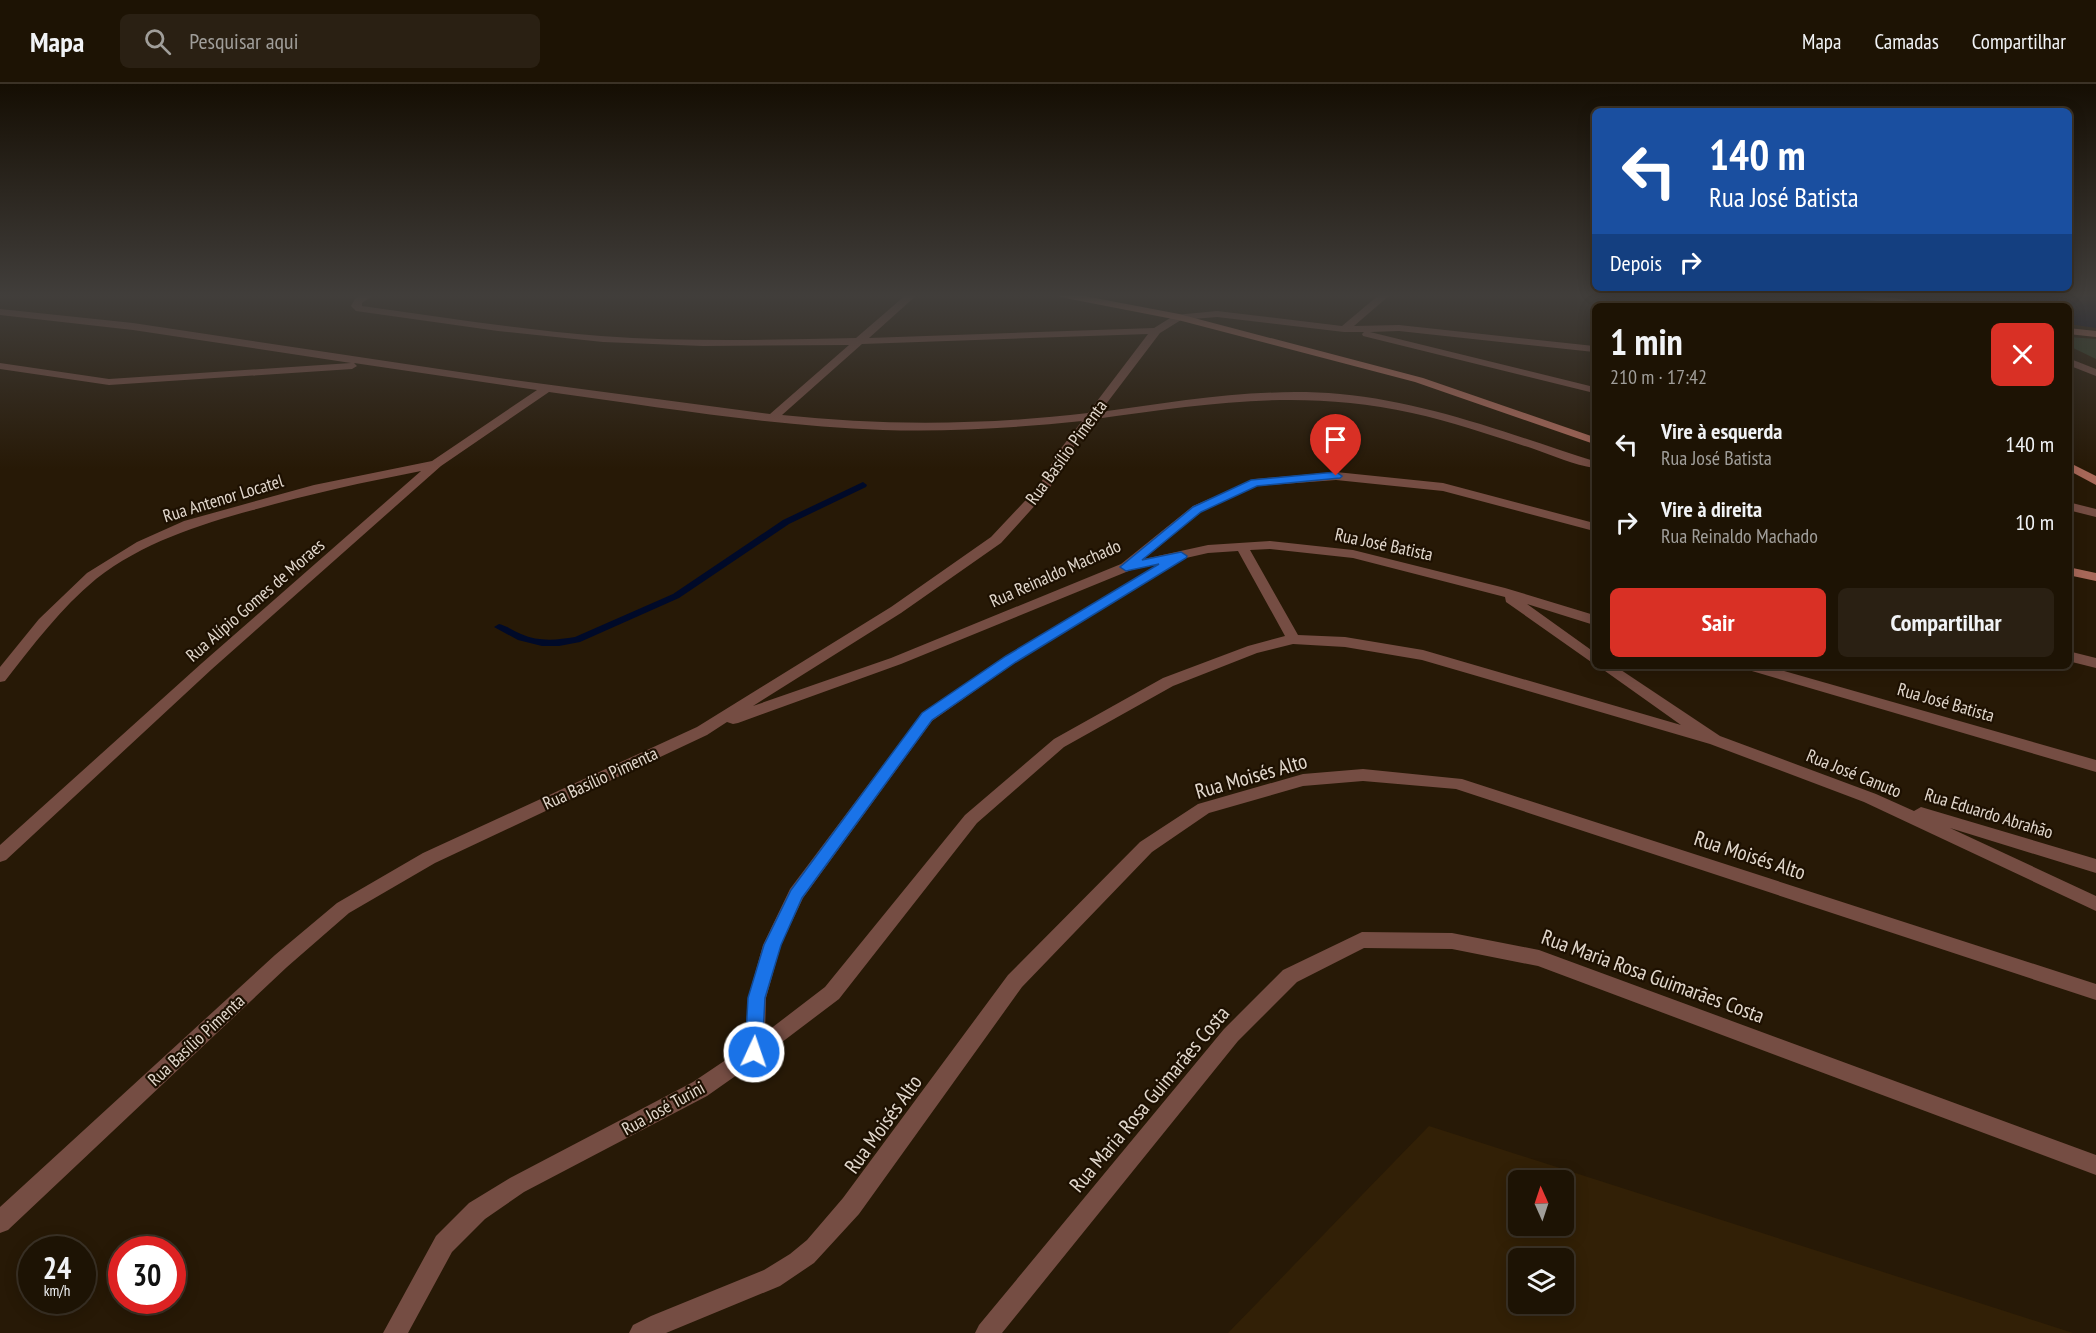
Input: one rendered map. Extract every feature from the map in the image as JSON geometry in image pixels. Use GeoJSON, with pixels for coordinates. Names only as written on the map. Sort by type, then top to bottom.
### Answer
{"type":"FeatureCollection","features":[{"type":"Feature","properties":{"kind":"main road"},"geometry":{"type":"LineString","coordinates":[[1313,352],[1419,380],[1592,440]]}},
{"type":"Feature","properties":{"kind":"main road"},"geometry":{"type":"LineString","coordinates":[[2072,467],[2096,481]]}},
{"type":"Feature","properties":{"kind":"main road"},"geometry":{"type":"LineString","coordinates":[[2072,572],[2096,577]]}},
{"type":"Feature","properties":{"kind":"street"},"geometry":{"type":"LineString","coordinates":[[298,352],[547,388],[854,425],[963,426],[1090,416],[1236,398],[1304,395],[1358,399],[1427,413],[1592,464]]}},
{"type":"Feature","properties":{"kind":"street"},"geometry":{"type":"LineString","coordinates":[[773,417],[847,352]]}},
{"type":"Feature","properties":{"kind":"street","name":"Rua Basílio Pimenta"},"geometry":{"type":"LineString","coordinates":[[0,1222],[281,961],[343,908],[429,858],[702,731],[896,610],[996,540],[1044,488],[1065,451],[1139,352]]}},
{"type":"Feature","properties":{"kind":"street"},"geometry":{"type":"LineString","coordinates":[[1442,352],[1592,390]]}},
{"type":"Feature","properties":{"kind":"street"},"geometry":{"type":"LineString","coordinates":[[2072,363],[2096,374]]}},
{"type":"Feature","properties":{"kind":"street"},"geometry":{"type":"LineString","coordinates":[[0,366],[110,382],[378,364]]}},
{"type":"Feature","properties":{"kind":"street","name":"Rua Alípio Gomes de Moraes"},"geometry":{"type":"LineString","coordinates":[[0,855],[207,666],[437,463],[547,388]]}},
{"type":"Feature","properties":{"kind":"street","name":"Rua Antenor Locatel"},"geometry":{"type":"LineString","coordinates":[[0,676],[44,622],[92,576],[142,545],[188,524],[318,488],[437,463]]}},
{"type":"Feature","properties":{"kind":"street","name":"Rua Reinaldo Machado"},"geometry":{"type":"LineString","coordinates":[[702,731],[896,661],[1126,567],[1197,509],[1255,483],[1336,476],[1443,487],[1592,526]]}},
{"type":"Feature","properties":{"kind":"street"},"geometry":{"type":"LineString","coordinates":[[2072,507],[2096,513]]}},
{"type":"Feature","properties":{"kind":"street","name":"Rua José Batista"},"geometry":{"type":"LineString","coordinates":[[1126,567],[1209,549],[1270,545],[1353,554],[1500,591],[1592,619]]}},
{"type":"Feature","properties":{"kind":"street"},"geometry":{"type":"LineString","coordinates":[[1242,547],[1293,639]]}},
{"type":"Feature","properties":{"kind":"street"},"geometry":{"type":"LineString","coordinates":[[754,1052],[757,998],[772,945],[796,894],[927,717],[1011,659],[1181,556]]}},
{"type":"Feature","properties":{"kind":"street"},"geometry":{"type":"LineString","coordinates":[[1500,591],[1592,658]]}},
{"type":"Feature","properties":{"kind":"street","name":"Rua José Turini"},"geometry":{"type":"LineString","coordinates":[[395,1333],[444,1244],[477,1210],[517,1185],[699,1089],[754,1052],[832,993],[971,819],[1059,743],[1168,682],[1253,649],[1293,639],[1345,642],[1424,655],[1714,740]]}},
{"type":"Feature","properties":{"kind":"street"},"geometry":{"type":"LineString","coordinates":[[2072,657],[2096,663]]}},
{"type":"Feature","properties":{"kind":"street","name":"Rua José Canuto"},"geometry":{"type":"LineString","coordinates":[[1609,669],[1714,740],[1870,798],[2096,904]]}},
{"type":"Feature","properties":{"kind":"street","name":"Rua José Batista"},"geometry":{"type":"LineString","coordinates":[[1760,669],[2096,766]]}},
{"type":"Feature","properties":{"kind":"street","name":"Rua Moisés Alto"},"geometry":{"type":"LineString","coordinates":[[641,1333],[670,1318],[744,1290],[780,1272],[823,1241],[1015,981],[1146,847],[1204,808],[1303,780],[1363,775],[1456,783],[2096,992]]}},
{"type":"Feature","properties":{"kind":"street","name":"Rua Eduardo Abrahão"},"geometry":{"type":"LineString","coordinates":[[1870,798],[2096,866]]}},
{"type":"Feature","properties":{"kind":"street","name":"Rua Maria Rosa Guimarães Costa"},"geometry":{"type":"LineString","coordinates":[[987,1333],[1231,1035],[1290,976],[1362,940],[1452,941],[1539,958],[2096,1165]]}},
{"type":"Feature","properties":{"kind":"shaded area"},"geometry":{"type":"Polygon","coordinates":[[[1429,1126],[1566,1170],[1508,1170],[1508,1236],[1574,1236],[1574,1173],[2073,1333],[1228,1333],[1429,1126]]]}},
{"type":"Feature","properties":{"kind":"green space"},"geometry":{"type":"Polygon","coordinates":[[[2082,352],[2096,352],[2096,359],[2082,352]]]}},
{"type":"Feature","properties":{"kind":"waterway"},"geometry":{"type":"LineString","coordinates":[[499,627],[521,638],[542,643],[577,640],[676,596],[786,522],[863,485]]}},
{"type":"Feature","properties":{"kind":"route"},"geometry":{"type":"LineString","coordinates":[[754,1052],[757,998],[772,945],[796,894],[927,717],[1011,659],[1181,556],[1126,567],[1197,509],[1255,483],[1336,476]]}}]}
